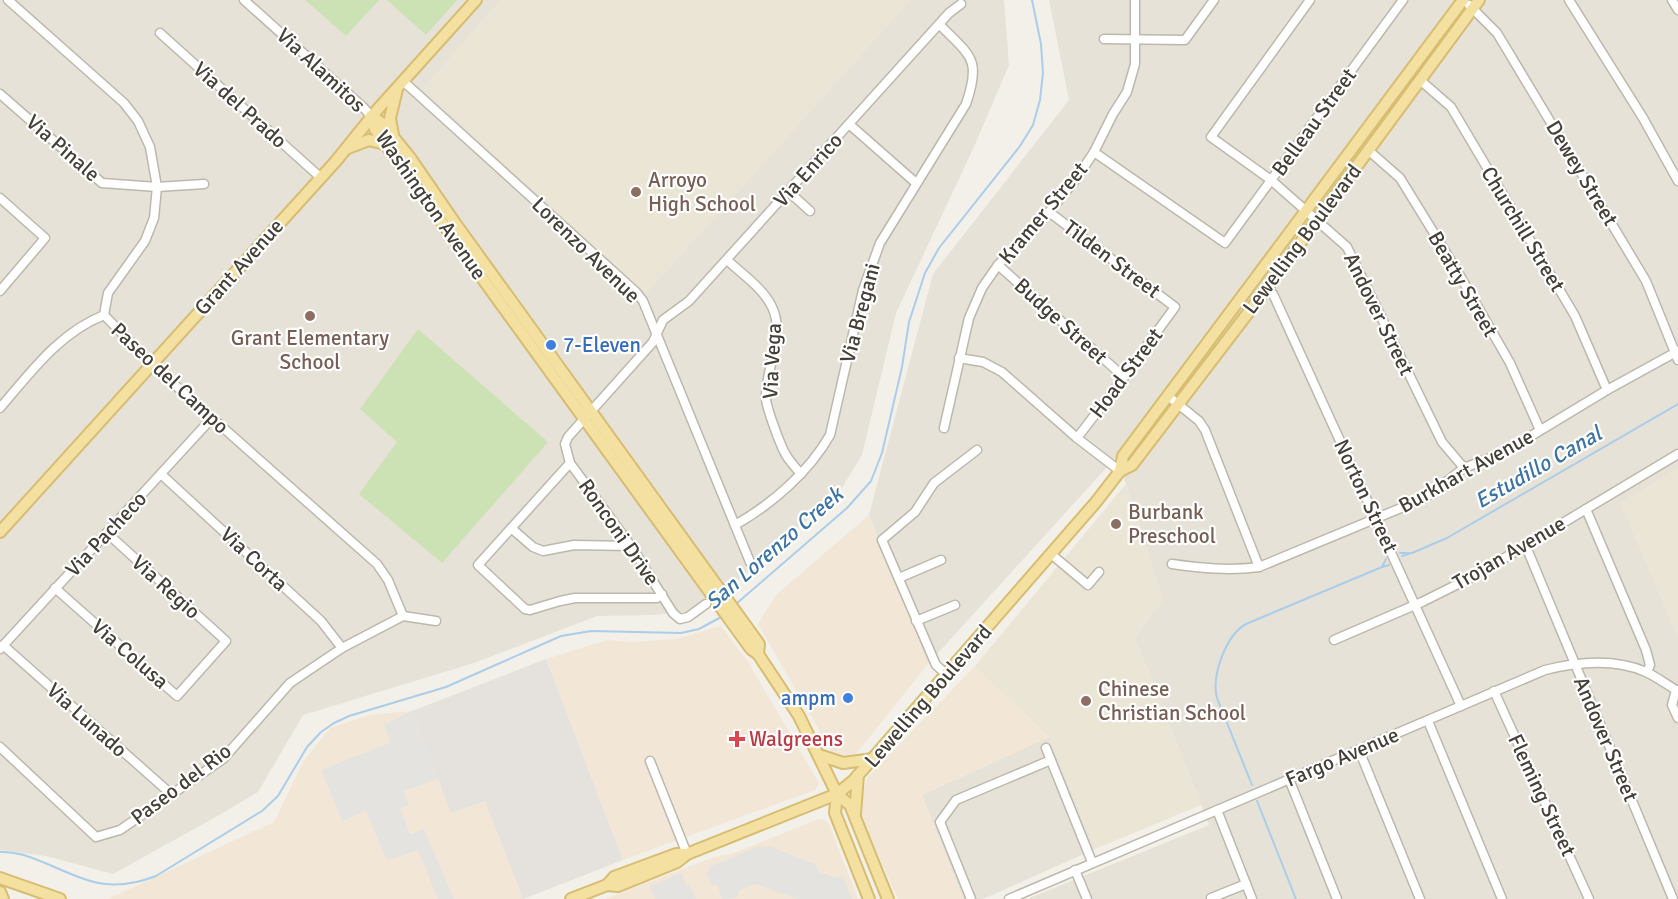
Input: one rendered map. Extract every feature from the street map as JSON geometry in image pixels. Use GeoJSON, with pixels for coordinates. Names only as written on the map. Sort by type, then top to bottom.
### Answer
{"type":"FeatureCollection","features":[{"type":"Feature","properties":{"kind":"main road","name":"Grant Avenue"},"geometry":{"type":"LineString","coordinates":[[0,532],[345,150],[371,116],[476,0]]}},
{"type":"Feature","properties":{"kind":"main road","name":"Lewelling Boulevard"},"geometry":{"type":"LineString","coordinates":[[571,899],[607,885],[614,877],[676,854],[687,854],[837,794],[858,775],[1096,502],[1119,471],[1122,457],[1463,0]]}},
{"type":"Feature","properties":{"kind":"main road","name":"Lewelling Boulevard"},"geometry":{"type":"LineString","coordinates":[[1119,471],[1132,465],[1267,288],[1475,4]]}},
{"type":"Feature","properties":{"kind":"main road"},"geometry":{"type":"LineString","coordinates":[[345,150],[369,140],[389,141],[390,118],[401,83]]}},
{"type":"Feature","properties":{"kind":"main road","name":"Washington Avenue"},"geometry":{"type":"LineString","coordinates":[[371,116],[375,129],[389,141],[723,602],[759,644],[758,654],[799,716],[837,794],[850,805],[888,899]]}},
{"type":"Feature","properties":{"kind":"main road"},"geometry":{"type":"LineString","coordinates":[[1261,272],[1267,288]]}},
{"type":"Feature","properties":{"kind":"main road"},"geometry":{"type":"LineString","coordinates":[[819,755],[843,763],[873,759]]}},
{"type":"Feature","properties":{"kind":"main road"},"geometry":{"type":"LineString","coordinates":[[855,818],[858,775]]}},
{"type":"Feature","properties":{"kind":"main road","name":"Washington Avenue"},"geometry":{"type":"LineString","coordinates":[[837,794],[835,813],[869,899]]}},
{"type":"Feature","properties":{"kind":"main road"},"geometry":{"type":"LineString","coordinates":[[0,878],[60,899]]}},
{"type":"Feature","properties":{"kind":"main road"},"geometry":{"type":"LineString","coordinates":[[0,892],[3,899]]}},
{"type":"Feature","properties":{"kind":"street","name":"Paseo del Campo"},"geometry":{"type":"LineString","coordinates":[[8,0],[124,103],[138,121],[150,147],[157,187],[154,218],[145,241],[108,293],[104,315],[152,364],[377,564],[388,580],[403,616]]}},
{"type":"Feature","properties":{"kind":"street","name":"Via Alamitos"},"geometry":{"type":"LineString","coordinates":[[244,0],[371,116]]}},
{"type":"Feature","properties":{"kind":"street","name":"Kramer Street"},"geometry":{"type":"LineString","coordinates":[[944,428],[969,318],[982,288],[998,265],[1049,212],[1076,179],[1094,152],[1127,92],[1135,64],[1135,0]]}},
{"type":"Feature","properties":{"kind":"street"},"geometry":{"type":"LineString","coordinates":[[1104,39],[1185,40],[1214,0]]}},
{"type":"Feature","properties":{"kind":"street","name":"Andover Street"},"geometry":{"type":"LineString","coordinates":[[1310,0],[1211,137],[1271,180],[1347,247],[1442,442],[1464,468]]}},
{"type":"Feature","properties":{"kind":"street","name":"Belleau Street"},"geometry":{"type":"LineString","coordinates":[[1094,152],[1225,243],[1403,0]]}},
{"type":"Feature","properties":{"kind":"street","name":"Dewey Street"},"geometry":{"type":"LineString","coordinates":[[1463,0],[1475,4],[1497,33],[1646,281],[1677,354]]}},
{"type":"Feature","properties":{"kind":"street"},"geometry":{"type":"LineString","coordinates":[[1569,0],[1643,118],[1678,181]]}},
{"type":"Feature","properties":{"kind":"street"},"geometry":{"type":"LineString","coordinates":[[1672,0],[1678,10]]}},
{"type":"Feature","properties":{"kind":"street","name":"Via Enrico"},"geometry":{"type":"LineString","coordinates":[[588,414],[653,342],[663,320],[689,301],[949,13],[962,4]]}},
{"type":"Feature","properties":{"kind":"street","name":"Via Bregani"},"geometry":{"type":"LineString","coordinates":[[735,525],[753,515],[801,474],[818,455],[830,435],[863,290],[880,243],[966,104],[975,69],[968,53],[939,24]]}},
{"type":"Feature","properties":{"kind":"street","name":"Via del Prado"},"geometry":{"type":"LineString","coordinates":[[160,33],[320,177]]}},
{"type":"Feature","properties":{"kind":"street","name":"Churchill Street"},"geometry":{"type":"LineString","coordinates":[[1420,80],[1451,106],[1575,316],[1607,390]]}},
{"type":"Feature","properties":{"kind":"street","name":"Lorenzo Avenue"},"geometry":{"type":"LineString","coordinates":[[401,83],[636,292],[643,301],[750,562]]}},
{"type":"Feature","properties":{"kind":"street","name":"Via Pinale"},"geometry":{"type":"LineString","coordinates":[[0,94],[102,183],[157,187],[204,184]]}},
{"type":"Feature","properties":{"kind":"street"},"geometry":{"type":"LineString","coordinates":[[849,124],[916,183]]}},
{"type":"Feature","properties":{"kind":"street","name":"Beatty Street"},"geometry":{"type":"LineString","coordinates":[[1368,150],[1400,178],[1438,239],[1510,363],[1540,430]]}},
{"type":"Feature","properties":{"kind":"street"},"geometry":{"type":"LineString","coordinates":[[788,191],[810,211]]}},
{"type":"Feature","properties":{"kind":"street"},"geometry":{"type":"LineString","coordinates":[[0,198],[45,238],[0,291]]}},
{"type":"Feature","properties":{"kind":"street","name":"Tilden Street"},"geometry":{"type":"LineString","coordinates":[[1049,212],[1175,307]]}},
{"type":"Feature","properties":{"kind":"street","name":"Via Vega"},"geometry":{"type":"LineString","coordinates":[[727,260],[764,294],[773,308],[777,323],[777,341],[772,356],[766,400],[786,456],[801,474]]}},
{"type":"Feature","properties":{"kind":"street","name":"Budge Street"},"geometry":{"type":"LineString","coordinates":[[998,265],[1124,377]]}},
{"type":"Feature","properties":{"kind":"street","name":"Norton Street"},"geometry":{"type":"LineString","coordinates":[[1267,288],[1272,292],[1461,706]]}},
{"type":"Feature","properties":{"kind":"street","name":"Hoad Street"},"geometry":{"type":"LineString","coordinates":[[1077,438],[1175,307]]}},
{"type":"Feature","properties":{"kind":"street"},"geometry":{"type":"LineString","coordinates":[[0,408],[50,351],[71,334],[104,315]]}},
{"type":"Feature","properties":{"kind":"street","name":"Burkhart Avenue"},"geometry":{"type":"LineString","coordinates":[[1172,564],[1206,569],[1240,570],[1258,567],[1376,519],[1425,498],[1464,468],[1503,453],[1607,390],[1677,354]]}},
{"type":"Feature","properties":{"kind":"street"},"geometry":{"type":"LineString","coordinates":[[959,358],[982,362],[1002,372],[1077,438],[1119,471]]}},
{"type":"Feature","properties":{"kind":"street"},"geometry":{"type":"LineString","coordinates":[[1168,396],[1199,422],[1205,430],[1258,567]]}},
{"type":"Feature","properties":{"kind":"street","name":"Ronconi Drive"},"geometry":{"type":"LineString","coordinates":[[588,414],[568,437],[565,444],[570,463],[631,546],[662,594],[667,606],[680,619],[688,617],[706,604]]}},
{"type":"Feature","properties":{"kind":"street","name":"Via Pacheco"},"geometry":{"type":"LineString","coordinates":[[2,647],[212,418]]}},
{"type":"Feature","properties":{"kind":"street"},"geometry":{"type":"LineString","coordinates":[[946,674],[936,665],[882,540],[915,512],[934,483],[976,450]]}},
{"type":"Feature","properties":{"kind":"street","name":"Trojan Avenue"},"geometry":{"type":"LineString","coordinates":[[1334,640],[1416,605],[1476,575],[1678,454]]}},
{"type":"Feature","properties":{"kind":"street"},"geometry":{"type":"LineString","coordinates":[[570,463],[478,566],[525,609],[530,610],[575,598],[657,598],[662,594]]}},
{"type":"Feature","properties":{"kind":"street","name":"Via Corta"},"geometry":{"type":"LineString","coordinates":[[162,475],[321,621],[342,648]]}},
{"type":"Feature","properties":{"kind":"street"},"geometry":{"type":"LineString","coordinates":[[1586,508],[1646,650],[1650,665],[1647,672]]}},
{"type":"Feature","properties":{"kind":"street"},"geometry":{"type":"LineString","coordinates":[[511,528],[533,547],[543,551],[574,545],[631,546]]}},
{"type":"Feature","properties":{"kind":"street","name":"Via Regio"},"geometry":{"type":"LineString","coordinates":[[107,533],[226,640]]}},
{"type":"Feature","properties":{"kind":"street","name":"Andover Street"},"geometry":{"type":"LineString","coordinates":[[1526,544],[1673,899]]}},
{"type":"Feature","properties":{"kind":"street"},"geometry":{"type":"LineString","coordinates":[[1051,554],[1088,585],[1099,572]]}},
{"type":"Feature","properties":{"kind":"street"},"geometry":{"type":"LineString","coordinates":[[899,578],[940,560]]}},
{"type":"Feature","properties":{"kind":"street","name":"Via Colusa"},"geometry":{"type":"LineString","coordinates":[[55,588],[177,696],[226,640]]}},
{"type":"Feature","properties":{"kind":"street"},"geometry":{"type":"LineString","coordinates":[[916,621],[955,605]]}},
{"type":"Feature","properties":{"kind":"street"},"geometry":{"type":"LineString","coordinates":[[403,616],[436,621]]}},
{"type":"Feature","properties":{"kind":"street","name":"Paseo del Rio"},"geometry":{"type":"LineString","coordinates":[[0,747],[96,837],[120,830],[223,759],[290,682],[342,648],[403,616]]}},
{"type":"Feature","properties":{"kind":"street","name":"Via Lunado"},"geometry":{"type":"LineString","coordinates":[[2,647],[171,794]]}},
{"type":"Feature","properties":{"kind":"street"},"geometry":{"type":"LineString","coordinates":[[1635,668],[1646,650]]}},
{"type":"Feature","properties":{"kind":"street","name":"Fargo Avenue"},"geometry":{"type":"LineString","coordinates":[[1009,899],[1545,670],[1574,664],[1614,664],[1647,672],[1677,690]]}},
{"type":"Feature","properties":{"kind":"street"},"geometry":{"type":"LineString","coordinates":[[1677,690],[1672,705],[1678,718]]}},
{"type":"Feature","properties":{"kind":"street","name":"Fleming Street"},"geometry":{"type":"LineString","coordinates":[[1494,691],[1589,899]]}},
{"type":"Feature","properties":{"kind":"street"},"geometry":{"type":"LineString","coordinates":[[1428,721],[1502,899]]}},
{"type":"Feature","properties":{"kind":"street"},"geometry":{"type":"LineString","coordinates":[[1046,748],[1092,862]]}},
{"type":"Feature","properties":{"kind":"street"},"geometry":{"type":"LineString","coordinates":[[1359,750],[1420,899]]}},
{"type":"Feature","properties":{"kind":"street"},"geometry":{"type":"LineString","coordinates":[[971,899],[940,822],[956,800],[1051,760]]}},
{"type":"Feature","properties":{"kind":"street"},"geometry":{"type":"LineString","coordinates":[[650,761],[687,854]]}},
{"type":"Feature","properties":{"kind":"street"},"geometry":{"type":"LineString","coordinates":[[1289,779],[1336,899]]}},
{"type":"Feature","properties":{"kind":"street"},"geometry":{"type":"LineString","coordinates":[[1217,810],[1252,899]]}},
{"type":"Feature","properties":{"kind":"street"},"geometry":{"type":"LineString","coordinates":[[1075,870],[1087,899]]}},
{"type":"Feature","properties":{"kind":"street"},"geometry":{"type":"LineString","coordinates":[[1211,898],[1246,884]]}},
{"type":"Feature","properties":{"kind":"shaded area"},"geometry":{"type":"Polygon","coordinates":[[[0,0],[1004,0],[1009,65],[973,149],[896,313],[862,455],[840,491],[704,610],[653,615],[597,616],[474,663],[303,715],[258,792],[113,874],[46,856],[0,850],[0,0]]]}},
{"type":"Feature","properties":{"kind":"shaded area","name":"Arroyo High School"},"geometry":{"type":"Polygon","coordinates":[[[500,0],[911,0],[646,294],[422,89],[500,0]]]}},
{"type":"Feature","properties":{"kind":"shaded area"},"geometry":{"type":"Polygon","coordinates":[[[1049,0],[1678,0],[1678,899],[1027,899],[1209,825],[1135,638],[1163,599],[1117,456],[928,664],[869,515],[933,274],[1069,100],[1049,0]]]}},
{"type":"Feature","properties":{"kind":"shaded area"},"geometry":{"type":"Polygon","coordinates":[[[1678,468],[1678,639],[1620,503],[1678,468]]]}},
{"type":"Feature","properties":{"kind":"shaded area","name":"Chinese Christian School"},"geometry":{"type":"Polygon","coordinates":[[[1126,484],[1163,599],[1135,638],[1201,805],[1095,849],[1049,737],[975,666],[1126,484]]]}},
{"type":"Feature","properties":{"kind":"shaded area"},"geometry":{"type":"Polygon","coordinates":[[[869,515],[928,664],[856,754],[834,756],[758,624],[776,595],[869,515]]]}},
{"type":"Feature","properties":{"kind":"shaded area"},"geometry":{"type":"Polygon","coordinates":[[[721,626],[748,662],[819,783],[815,790],[623,860],[546,659],[608,640],[629,642],[676,639],[721,626]]]}},
{"type":"Feature","properties":{"kind":"shaded area"},"geometry":{"type":"Polygon","coordinates":[[[546,659],[623,860],[523,899],[485,801],[451,813],[412,711],[546,659]]]}},
{"type":"Feature","properties":{"kind":"shaded area"},"geometry":{"type":"Polygon","coordinates":[[[975,666],[1049,737],[922,795],[963,899],[898,899],[857,808],[868,777],[975,666]]]}},
{"type":"Feature","properties":{"kind":"shaded area"},"geometry":{"type":"Polygon","coordinates":[[[412,711],[451,813],[485,800],[523,899],[108,899],[274,822],[303,762],[330,728],[370,715],[412,711]]]}},
{"type":"Feature","properties":{"kind":"shaded area"},"geometry":{"type":"Polygon","coordinates":[[[412,711],[438,779],[404,791],[409,805],[400,808],[410,834],[424,829],[454,899],[438,899],[418,850],[389,860],[383,852],[366,811],[342,821],[321,770],[390,743],[384,724],[412,711]]]}},
{"type":"Feature","properties":{"kind":"shaded area"},"geometry":{"type":"Polygon","coordinates":[[[1049,737],[1095,849],[983,899],[963,899],[922,795],[1049,737]]]}},
{"type":"Feature","properties":{"kind":"shaded area"},"geometry":{"type":"Polygon","coordinates":[[[824,819],[829,824],[858,899],[605,899],[714,857],[734,853],[824,819]]]}},
{"type":"Feature","properties":{"kind":"shaded area"},"geometry":{"type":"Polygon","coordinates":[[[757,847],[771,847],[815,864],[819,872],[837,878],[843,876],[852,899],[798,899],[755,884],[740,890],[737,898],[722,899],[717,884],[712,886],[707,872],[710,870],[709,867],[757,847]]]}},
{"type":"Feature","properties":{"kind":"shaded area"},"geometry":{"type":"Polygon","coordinates":[[[682,873],[686,885],[689,884],[696,899],[655,899],[650,886],[682,873]]]}},
{"type":"Feature","properties":{"kind":"green space"},"geometry":{"type":"Polygon","coordinates":[[[305,0],[379,0],[346,36],[305,0]]]}},
{"type":"Feature","properties":{"kind":"green space"},"geometry":{"type":"Polygon","coordinates":[[[387,0],[457,0],[426,35],[387,0]]]}},
{"type":"Feature","properties":{"kind":"green space"},"geometry":{"type":"Polygon","coordinates":[[[418,329],[548,442],[442,563],[359,494],[397,442],[360,409],[418,329]]]}},
{"type":"Feature","properties":{"kind":"waterway","name":"San Lorenzo Creek"},"geometry":{"type":"LineString","coordinates":[[736,604],[847,508],[871,481],[882,453],[902,367],[909,322],[925,273],[939,248],[1020,146],[1033,125],[1040,100],[1043,73],[1041,44],[1032,0]]}},
{"type":"Feature","properties":{"kind":"waterway","name":"Estudillo Canal"},"geometry":{"type":"LineString","coordinates":[[1400,553],[1412,553],[1447,538],[1678,404]]}},
{"type":"Feature","properties":{"kind":"waterway","name":"Estudillo Canal"},"geometry":{"type":"LineString","coordinates":[[1402,556],[1409,554]]}},
{"type":"Feature","properties":{"kind":"waterway","name":"Estudillo Canal"},"geometry":{"type":"LineString","coordinates":[[1252,785],[1217,698],[1216,679],[1226,646],[1239,629],[1246,624],[1382,567],[1386,559]]}},
{"type":"Feature","properties":{"kind":"waterway","name":"Estudillo Canal"},"geometry":{"type":"LineString","coordinates":[[1382,567],[1389,565]]}},
{"type":"Feature","properties":{"kind":"waterway","name":"San Lorenzo Creek"},"geometry":{"type":"LineString","coordinates":[[0,852],[23,855],[99,883],[125,884],[156,876],[262,811],[278,796],[307,747],[321,732],[349,716],[446,687],[561,636],[591,631],[681,633],[699,629],[723,616]]}},
{"type":"Feature","properties":{"kind":"waterway","name":"Estudillo Canal"},"geometry":{"type":"LineString","coordinates":[[1257,801],[1296,899]]}},
{"type":"Feature","properties":{"kind":"place","name":"Arroyo High School"},"geometry":{"type":"Point","coordinates":[636,192]}},
{"type":"Feature","properties":{"kind":"place","name":"Grant Elementary School"},"geometry":{"type":"Point","coordinates":[310,316]}},
{"type":"Feature","properties":{"kind":"place","name":"7-Eleven"},"geometry":{"type":"Point","coordinates":[551,345]}},
{"type":"Feature","properties":{"kind":"place","name":"Burbank Preschool"},"geometry":{"type":"Point","coordinates":[1116,524]}},
{"type":"Feature","properties":{"kind":"place","name":"ampm"},"geometry":{"type":"Point","coordinates":[848,698]}},
{"type":"Feature","properties":{"kind":"place","name":"Chinese Christian School"},"geometry":{"type":"Point","coordinates":[1086,701]}},
{"type":"Feature","properties":{"kind":"place","name":"Walgreens"},"geometry":{"type":"Point","coordinates":[737,739]}}]}
